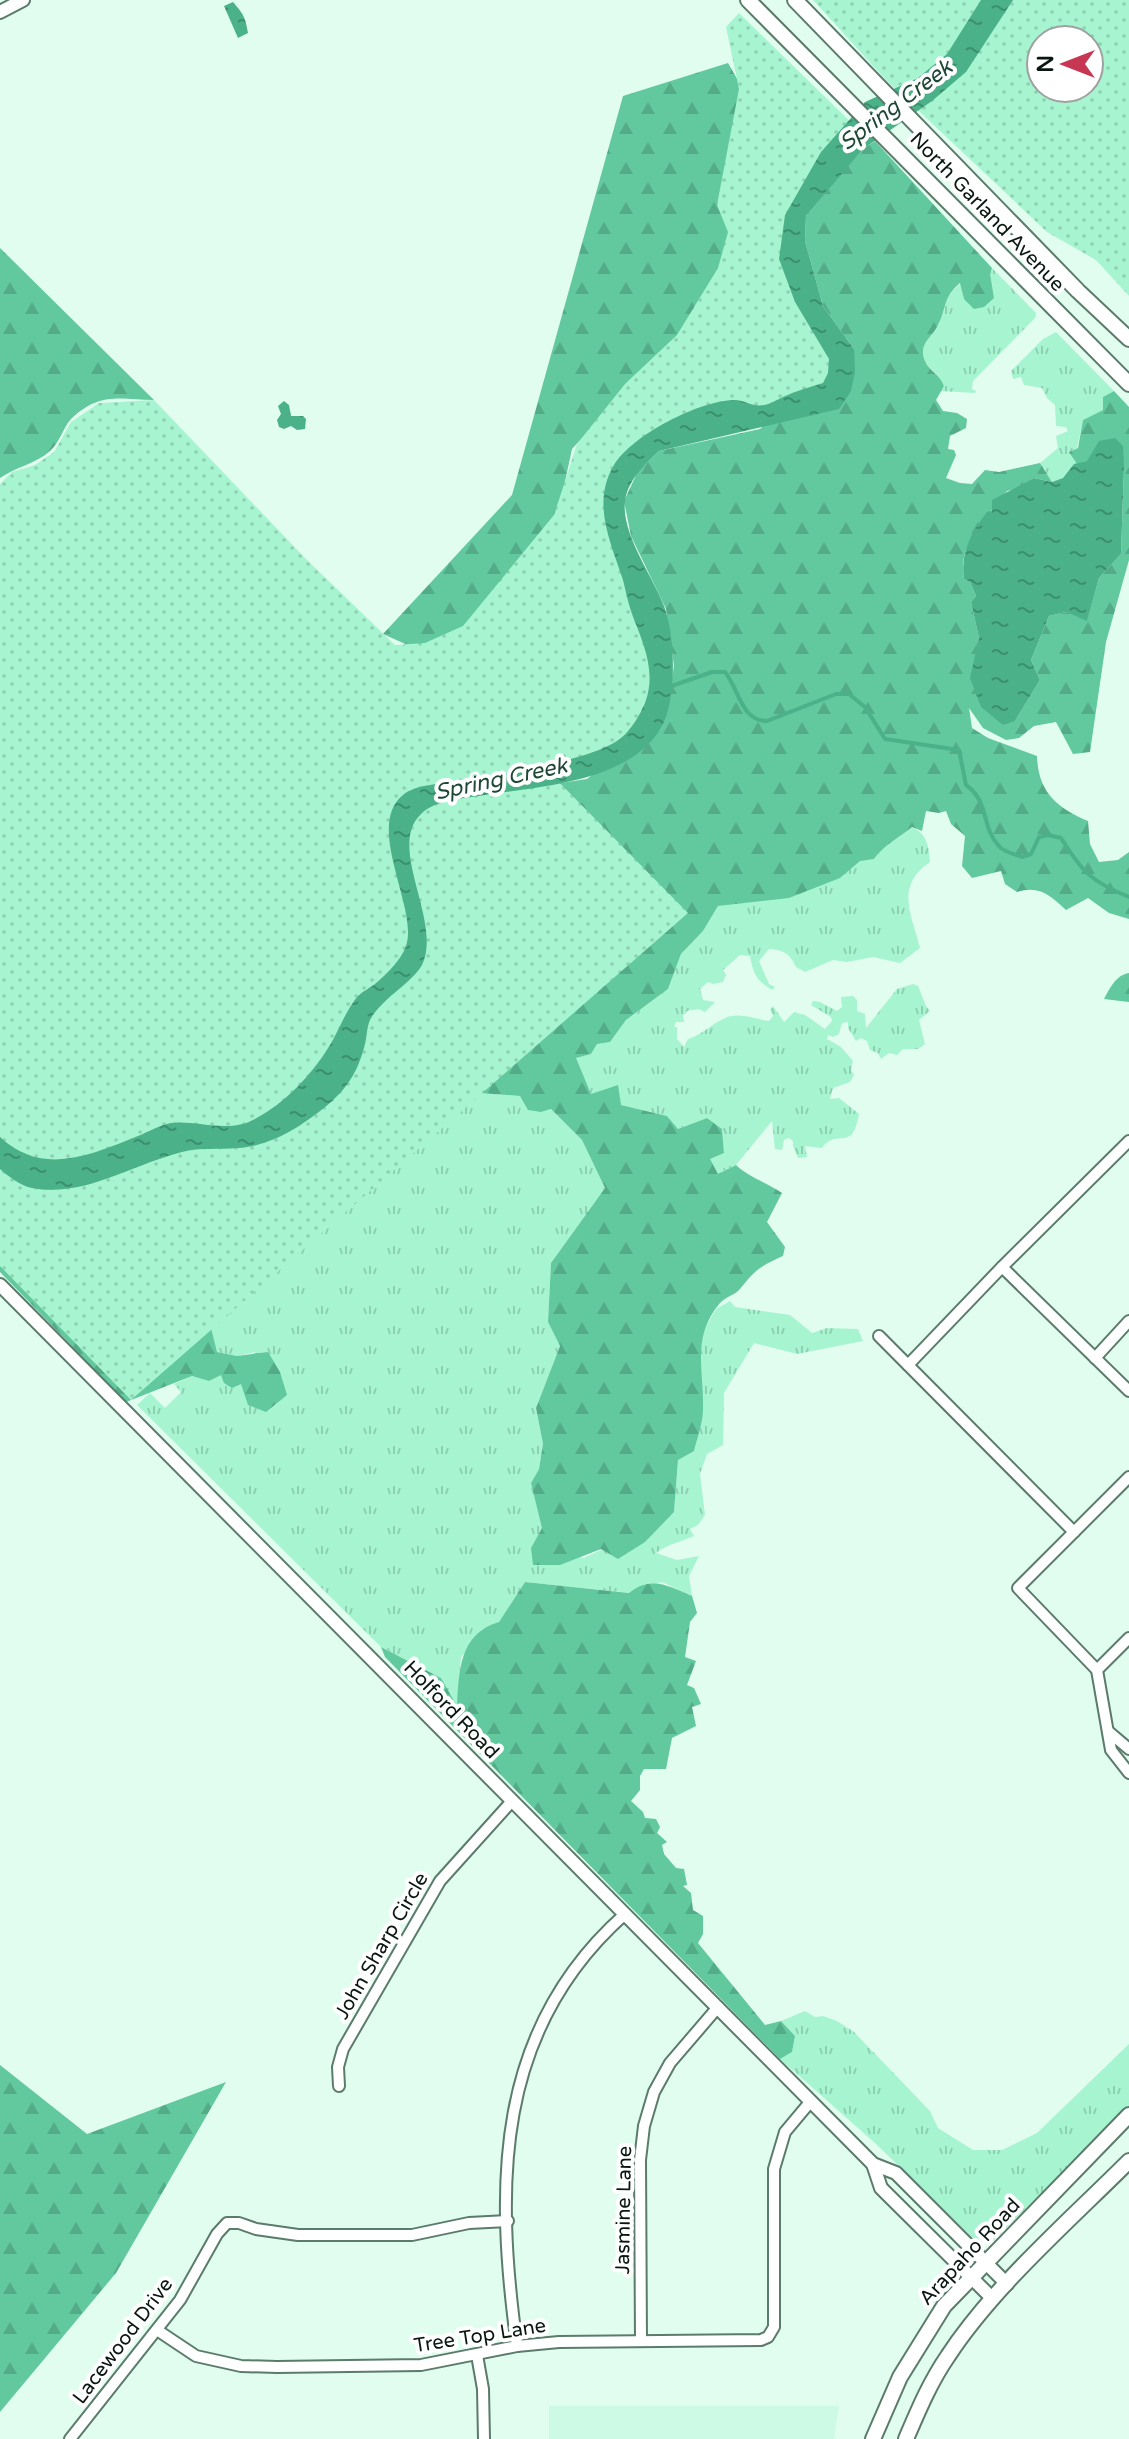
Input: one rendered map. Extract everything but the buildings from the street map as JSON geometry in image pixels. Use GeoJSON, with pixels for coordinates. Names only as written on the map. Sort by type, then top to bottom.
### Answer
{"type":"FeatureCollection","features":[{"type":"Feature","properties":{"kind":"main road","name":"North Garland Avenue"},"geometry":{"type":"LineString","coordinates":[[748,0],[1129,384]]}},
{"type":"Feature","properties":{"kind":"main road","name":"North Garland Avenue"},"geometry":{"type":"LineString","coordinates":[[795,0],[1129,339]]}},
{"type":"Feature","properties":{"kind":"main road","name":"Arapaho Road"},"geometry":{"type":"LineString","coordinates":[[873,2439],[900,2377],[944,2306],[1129,2115]]}},
{"type":"Feature","properties":{"kind":"main road"},"geometry":{"type":"LineString","coordinates":[[906,2439],[945,2360],[993,2299],[1129,2161]]}},
{"type":"Feature","properties":{"kind":"street"},"geometry":{"type":"LineString","coordinates":[[0,12],[23,0]]}},
{"type":"Feature","properties":{"kind":"street"},"geometry":{"type":"LineString","coordinates":[[908,1365],[1129,1141]]}},
{"type":"Feature","properties":{"kind":"street"},"geometry":{"type":"LineString","coordinates":[[1002,1267],[1129,1391]]}},
{"type":"Feature","properties":{"kind":"street","name":"Holford Road"},"geometry":{"type":"LineString","coordinates":[[0,1285],[873,2164],[896,2173],[1007,2284]]}},
{"type":"Feature","properties":{"kind":"street"},"geometry":{"type":"LineString","coordinates":[[1095,1358],[1129,1321]]}},
{"type":"Feature","properties":{"kind":"street"},"geometry":{"type":"LineString","coordinates":[[879,1336],[1074,1532]]}},
{"type":"Feature","properties":{"kind":"street"},"geometry":{"type":"LineString","coordinates":[[1129,1477],[1018,1588],[1097,1670],[1111,1750],[1129,1773]]}},
{"type":"Feature","properties":{"kind":"street"},"geometry":{"type":"LineString","coordinates":[[1097,1670],[1129,1638]]}},
{"type":"Feature","properties":{"kind":"street"},"geometry":{"type":"LineString","coordinates":[[1109,1732],[1129,1749]]}},
{"type":"Feature","properties":{"kind":"street","name":"John Sharp Circle"},"geometry":{"type":"LineString","coordinates":[[339,2086],[338,2067],[343,2049],[440,1881],[512,1801]]}},
{"type":"Feature","properties":{"kind":"street"},"geometry":{"type":"LineString","coordinates":[[517,2346],[510,2292],[508,2221],[509,2133],[519,2081],[531,2048],[564,1983],[589,1950],[625,1914]]}},
{"type":"Feature","properties":{"kind":"street","name":"Jasmine Lane"},"geometry":{"type":"LineString","coordinates":[[641,2341],[640,2160],[644,2126],[654,2092],[670,2063],[718,2007]]}},
{"type":"Feature","properties":{"kind":"street","name":"Tree Top Lane"},"geometry":{"type":"LineString","coordinates":[[157,2330],[196,2356],[241,2366],[421,2365],[517,2346],[559,2342],[761,2340],[768,2337],[774,2327],[774,2169],[785,2132],[811,2101]]}},
{"type":"Feature","properties":{"kind":"street","name":"Holford Road"},"geometry":{"type":"LineString","coordinates":[[873,2164],[881,2188],[993,2299]]}},
{"type":"Feature","properties":{"kind":"street","name":"Lacewood Drive"},"geometry":{"type":"LineString","coordinates":[[70,2439],[180,2300],[217,2234],[227,2223],[298,2235],[412,2235],[469,2223],[508,2221]]}},
{"type":"Feature","properties":{"kind":"street"},"geometry":{"type":"LineString","coordinates":[[477,2355],[483,2389],[484,2439]]}},
{"type":"Feature","properties":{"kind":"shaded area"},"geometry":{"type":"Polygon","coordinates":[[[549,2406],[839,2406],[834,2439],[549,2439],[549,2406]]]}},
{"type":"Feature","properties":{"kind":"green space"},"geometry":{"type":"Polygon","coordinates":[[[813,0],[1129,0],[1129,296],[1096,260],[1047,232],[886,80],[813,0]]]}},
{"type":"Feature","properties":{"kind":"green space"},"geometry":{"type":"Polygon","coordinates":[[[739,13],[861,132],[795,213],[841,384],[638,455],[609,503],[664,689],[623,742],[548,771],[688,913],[131,1400],[0,1266],[0,484],[12,472],[35,465],[54,452],[71,422],[99,403],[154,400],[306,559],[395,645],[425,643],[463,626],[554,515],[577,444],[625,384],[677,335],[718,268],[728,232],[717,205],[739,89],[726,27],[739,13]]]}},
{"type":"Feature","properties":{"kind":"green space"},"geometry":{"type":"Polygon","coordinates":[[[728,63],[743,89],[733,231],[724,271],[683,339],[629,387],[572,449],[557,519],[468,628],[443,640],[412,647],[383,634],[512,495],[623,96],[728,63]]]}},
{"type":"Feature","properties":{"kind":"green space"},"geometry":{"type":"Polygon","coordinates":[[[875,141],[992,268],[994,298],[984,307],[974,309],[964,299],[960,283],[947,299],[940,321],[923,351],[927,364],[944,386],[936,400],[943,411],[957,413],[967,419],[966,428],[950,436],[948,449],[954,450],[956,455],[946,478],[972,484],[985,470],[999,472],[1040,463],[1052,482],[1034,478],[1007,491],[969,542],[963,566],[964,579],[970,582],[976,596],[971,602],[979,638],[974,667],[1015,721],[1040,680],[1031,660],[1049,616],[1066,612],[1087,620],[1099,578],[1121,554],[1124,467],[1087,461],[1077,464],[1069,452],[1078,448],[1083,420],[1103,410],[1103,397],[1114,391],[1129,407],[1129,560],[1106,642],[1090,752],[1073,754],[1056,722],[1034,726],[1019,738],[1006,740],[983,728],[969,708],[972,728],[988,738],[1037,756],[1041,780],[1051,797],[1088,821],[1090,844],[1099,862],[1118,860],[1129,852],[1129,919],[1109,913],[1088,898],[1066,910],[1044,893],[1032,890],[1017,892],[1005,884],[1001,871],[972,878],[962,866],[965,836],[951,824],[946,811],[926,811],[922,831],[912,827],[874,859],[860,861],[840,878],[789,898],[718,906],[703,931],[681,954],[668,989],[626,1020],[610,1042],[597,1044],[591,1054],[576,1058],[591,1094],[618,1085],[621,1105],[667,1116],[678,1129],[707,1118],[722,1129],[724,1153],[710,1159],[718,1174],[736,1165],[782,1193],[767,1222],[785,1247],[783,1256],[758,1269],[738,1291],[722,1301],[705,1328],[701,1354],[702,1420],[694,1451],[678,1460],[674,1512],[645,1542],[618,1559],[601,1549],[560,1565],[533,1565],[531,1548],[542,1528],[531,1483],[539,1469],[543,1444],[536,1408],[560,1346],[548,1322],[551,1263],[605,1188],[582,1140],[551,1109],[541,1112],[528,1110],[520,1096],[480,1093],[211,1328],[217,1352],[237,1356],[268,1352],[280,1372],[287,1395],[266,1412],[248,1405],[241,1384],[232,1388],[224,1383],[221,1375],[209,1381],[192,1376],[126,1402],[0,1272],[0,1189],[560,783],[587,779],[666,715],[674,666],[666,609],[631,536],[624,501],[638,471],[659,451],[760,429],[854,349],[823,306],[805,241],[806,216],[863,149],[875,141]]]}},
{"type":"Feature","properties":{"kind":"green space"},"geometry":{"type":"Polygon","coordinates":[[[0,248],[154,400],[120,398],[91,404],[71,419],[50,451],[0,478],[0,248]]]}},
{"type":"Feature","properties":{"kind":"green space"},"geometry":{"type":"Polygon","coordinates":[[[992,268],[1036,313],[1035,318],[973,381],[975,393],[941,391],[944,386],[925,361],[924,346],[937,327],[948,299],[961,283],[964,299],[994,298],[989,274],[992,268]]]}},
{"type":"Feature","properties":{"kind":"green space"},"geometry":{"type":"Polygon","coordinates":[[[1056,332],[1114,391],[1103,397],[1103,410],[1083,420],[1077,448],[1070,452],[1077,464],[1063,478],[1052,482],[1040,463],[1058,448],[1056,436],[1068,431],[1066,427],[1056,426],[1055,405],[1042,388],[1024,385],[1021,377],[1013,379],[1011,371],[1043,339],[1056,332]]]}},
{"type":"Feature","properties":{"kind":"green space"},"geometry":{"type":"Polygon","coordinates":[[[912,827],[926,841],[930,862],[919,871],[909,891],[910,913],[920,948],[900,963],[873,957],[847,962],[833,960],[805,972],[796,967],[786,953],[769,949],[759,961],[769,984],[775,987],[772,990],[756,976],[750,956],[740,955],[723,970],[726,975],[723,982],[708,982],[700,989],[703,1000],[715,1002],[705,1012],[699,1009],[687,1011],[683,1016],[684,1022],[676,1022],[674,1027],[677,1027],[677,1039],[684,1047],[688,1039],[729,1017],[769,1021],[773,1016],[770,1010],[773,1006],[784,1022],[794,1012],[805,1015],[825,1029],[832,1021],[831,1017],[811,1005],[813,1001],[837,1011],[842,1007],[841,997],[853,996],[857,1000],[857,1011],[865,1014],[866,1028],[897,989],[913,984],[918,986],[930,1011],[919,1020],[925,1044],[918,1049],[903,1049],[897,1055],[889,1053],[881,1059],[878,1053],[870,1050],[867,1041],[861,1038],[856,1041],[848,1022],[842,1023],[839,1034],[833,1037],[828,1035],[827,1039],[841,1047],[853,1061],[851,1070],[854,1075],[850,1082],[833,1088],[830,1099],[839,1098],[859,1114],[856,1126],[848,1137],[833,1139],[822,1148],[805,1146],[807,1157],[798,1158],[793,1141],[789,1138],[784,1140],[782,1150],[775,1149],[772,1121],[736,1165],[718,1174],[709,1159],[724,1153],[722,1129],[707,1118],[678,1129],[667,1116],[591,1094],[575,1058],[591,1054],[597,1044],[610,1042],[626,1020],[668,989],[681,954],[703,931],[718,906],[840,878],[860,860],[874,859],[912,827]]]}},
{"type":"Feature","properties":{"kind":"green space"},"geometry":{"type":"Polygon","coordinates":[[[1129,973],[1129,1002],[1104,999],[1117,979],[1129,973]]]}},
{"type":"Feature","properties":{"kind":"green space"},"geometry":{"type":"Polygon","coordinates":[[[480,1093],[520,1096],[541,1112],[551,1109],[582,1140],[605,1188],[551,1263],[548,1322],[560,1346],[536,1408],[543,1444],[539,1469],[531,1483],[543,1528],[531,1548],[584,1558],[665,1520],[674,1512],[678,1460],[700,1363],[702,1333],[716,1309],[730,1301],[735,1307],[790,1315],[812,1333],[827,1328],[858,1329],[863,1341],[797,1354],[754,1343],[724,1393],[723,1445],[707,1454],[700,1474],[705,1515],[698,1525],[690,1529],[694,1536],[656,1553],[677,1560],[699,1556],[689,1576],[692,1596],[662,1582],[630,1593],[525,1582],[499,1622],[461,1657],[457,1708],[441,1678],[381,1647],[137,1405],[150,1393],[165,1408],[181,1392],[174,1384],[192,1376],[209,1381],[256,1352],[237,1356],[217,1352],[210,1329],[480,1093]]]}},
{"type":"Feature","properties":{"kind":"green space"},"geometry":{"type":"Polygon","coordinates":[[[525,1582],[629,1593],[652,1583],[692,1596],[697,1613],[690,1622],[685,1657],[696,1661],[687,1685],[694,1688],[701,1704],[692,1707],[696,1726],[672,1738],[666,1769],[644,1769],[640,1776],[640,1790],[631,1801],[645,1818],[656,1819],[660,1827],[657,1833],[667,1842],[662,1845],[664,1854],[676,1868],[684,1869],[687,1885],[683,1886],[691,1893],[693,1910],[703,1916],[703,1934],[698,1943],[765,2025],[781,2021],[795,2036],[792,2052],[780,2059],[385,1657],[381,1647],[441,1678],[457,1706],[461,1667],[469,1645],[476,1635],[499,1622],[525,1582]]]}},
{"type":"Feature","properties":{"kind":"green space"},"geometry":{"type":"Polygon","coordinates":[[[805,2011],[815,2017],[823,2016],[837,2021],[854,2032],[930,2111],[938,2128],[973,2150],[1002,2150],[1037,2133],[1129,2044],[1129,2106],[993,2241],[978,2243],[875,2143],[780,2059],[792,2052],[795,2036],[781,2021],[805,2011]]]}},
{"type":"Feature","properties":{"kind":"green space"},"geometry":{"type":"Polygon","coordinates":[[[0,2065],[87,2134],[226,2082],[116,2273],[0,2412],[0,2065]]]}},
{"type":"Feature","properties":{"kind":"water","name":"Spring Creek"},"geometry":{"type":"Polygon","coordinates":[[[981,0],[1013,0],[966,72],[932,101],[863,149],[806,216],[805,241],[823,306],[854,349],[855,372],[851,391],[839,409],[659,451],[629,487],[625,502],[628,527],[664,606],[672,646],[673,677],[669,705],[653,739],[635,756],[585,778],[448,801],[421,814],[412,828],[409,845],[426,928],[427,948],[422,965],[370,1020],[353,1076],[331,1102],[299,1126],[264,1143],[182,1152],[70,1188],[32,1188],[3,1172],[0,1169],[0,1137],[16,1149],[33,1156],[67,1159],[102,1150],[171,1123],[234,1126],[255,1119],[277,1105],[315,1067],[358,996],[389,971],[406,946],[406,911],[390,847],[389,826],[392,809],[403,795],[422,787],[495,776],[567,760],[608,746],[628,731],[645,703],[650,680],[644,647],[605,523],[607,479],[614,465],[636,442],[687,412],[722,401],[767,404],[823,383],[828,373],[829,359],[795,302],[779,259],[785,215],[821,152],[865,102],[918,78],[947,54],[981,0]]]}},
{"type":"Feature","properties":{"kind":"water"},"geometry":{"type":"Polygon","coordinates":[[[233,2],[244,16],[248,33],[238,38],[224,6],[233,2]]]}},
{"type":"Feature","properties":{"kind":"water"},"geometry":{"type":"Polygon","coordinates":[[[284,401],[289,405],[291,416],[306,419],[305,429],[279,427],[277,420],[281,414],[278,406],[284,401]]]}},
{"type":"Feature","properties":{"kind":"water"},"geometry":{"type":"Polygon","coordinates":[[[1115,438],[1123,446],[1121,554],[1099,578],[1087,621],[1066,612],[1049,616],[1031,660],[1040,680],[1015,721],[1003,725],[981,707],[970,678],[979,638],[971,602],[976,596],[970,582],[964,579],[968,544],[987,512],[992,511],[992,500],[1034,478],[1052,482],[1063,478],[1074,464],[1087,461],[1099,441],[1115,438]]]}},
{"type":"Feature","properties":{"kind":"waterway"},"geometry":{"type":"LineString","coordinates":[[666,688],[712,672],[725,672],[751,716],[767,721],[836,694],[849,694],[865,707],[885,739],[959,750],[966,785],[979,799],[993,839],[1001,848],[1022,857],[1031,854],[1039,837],[1048,835],[1061,838],[1089,875],[1129,897]]}}]}
